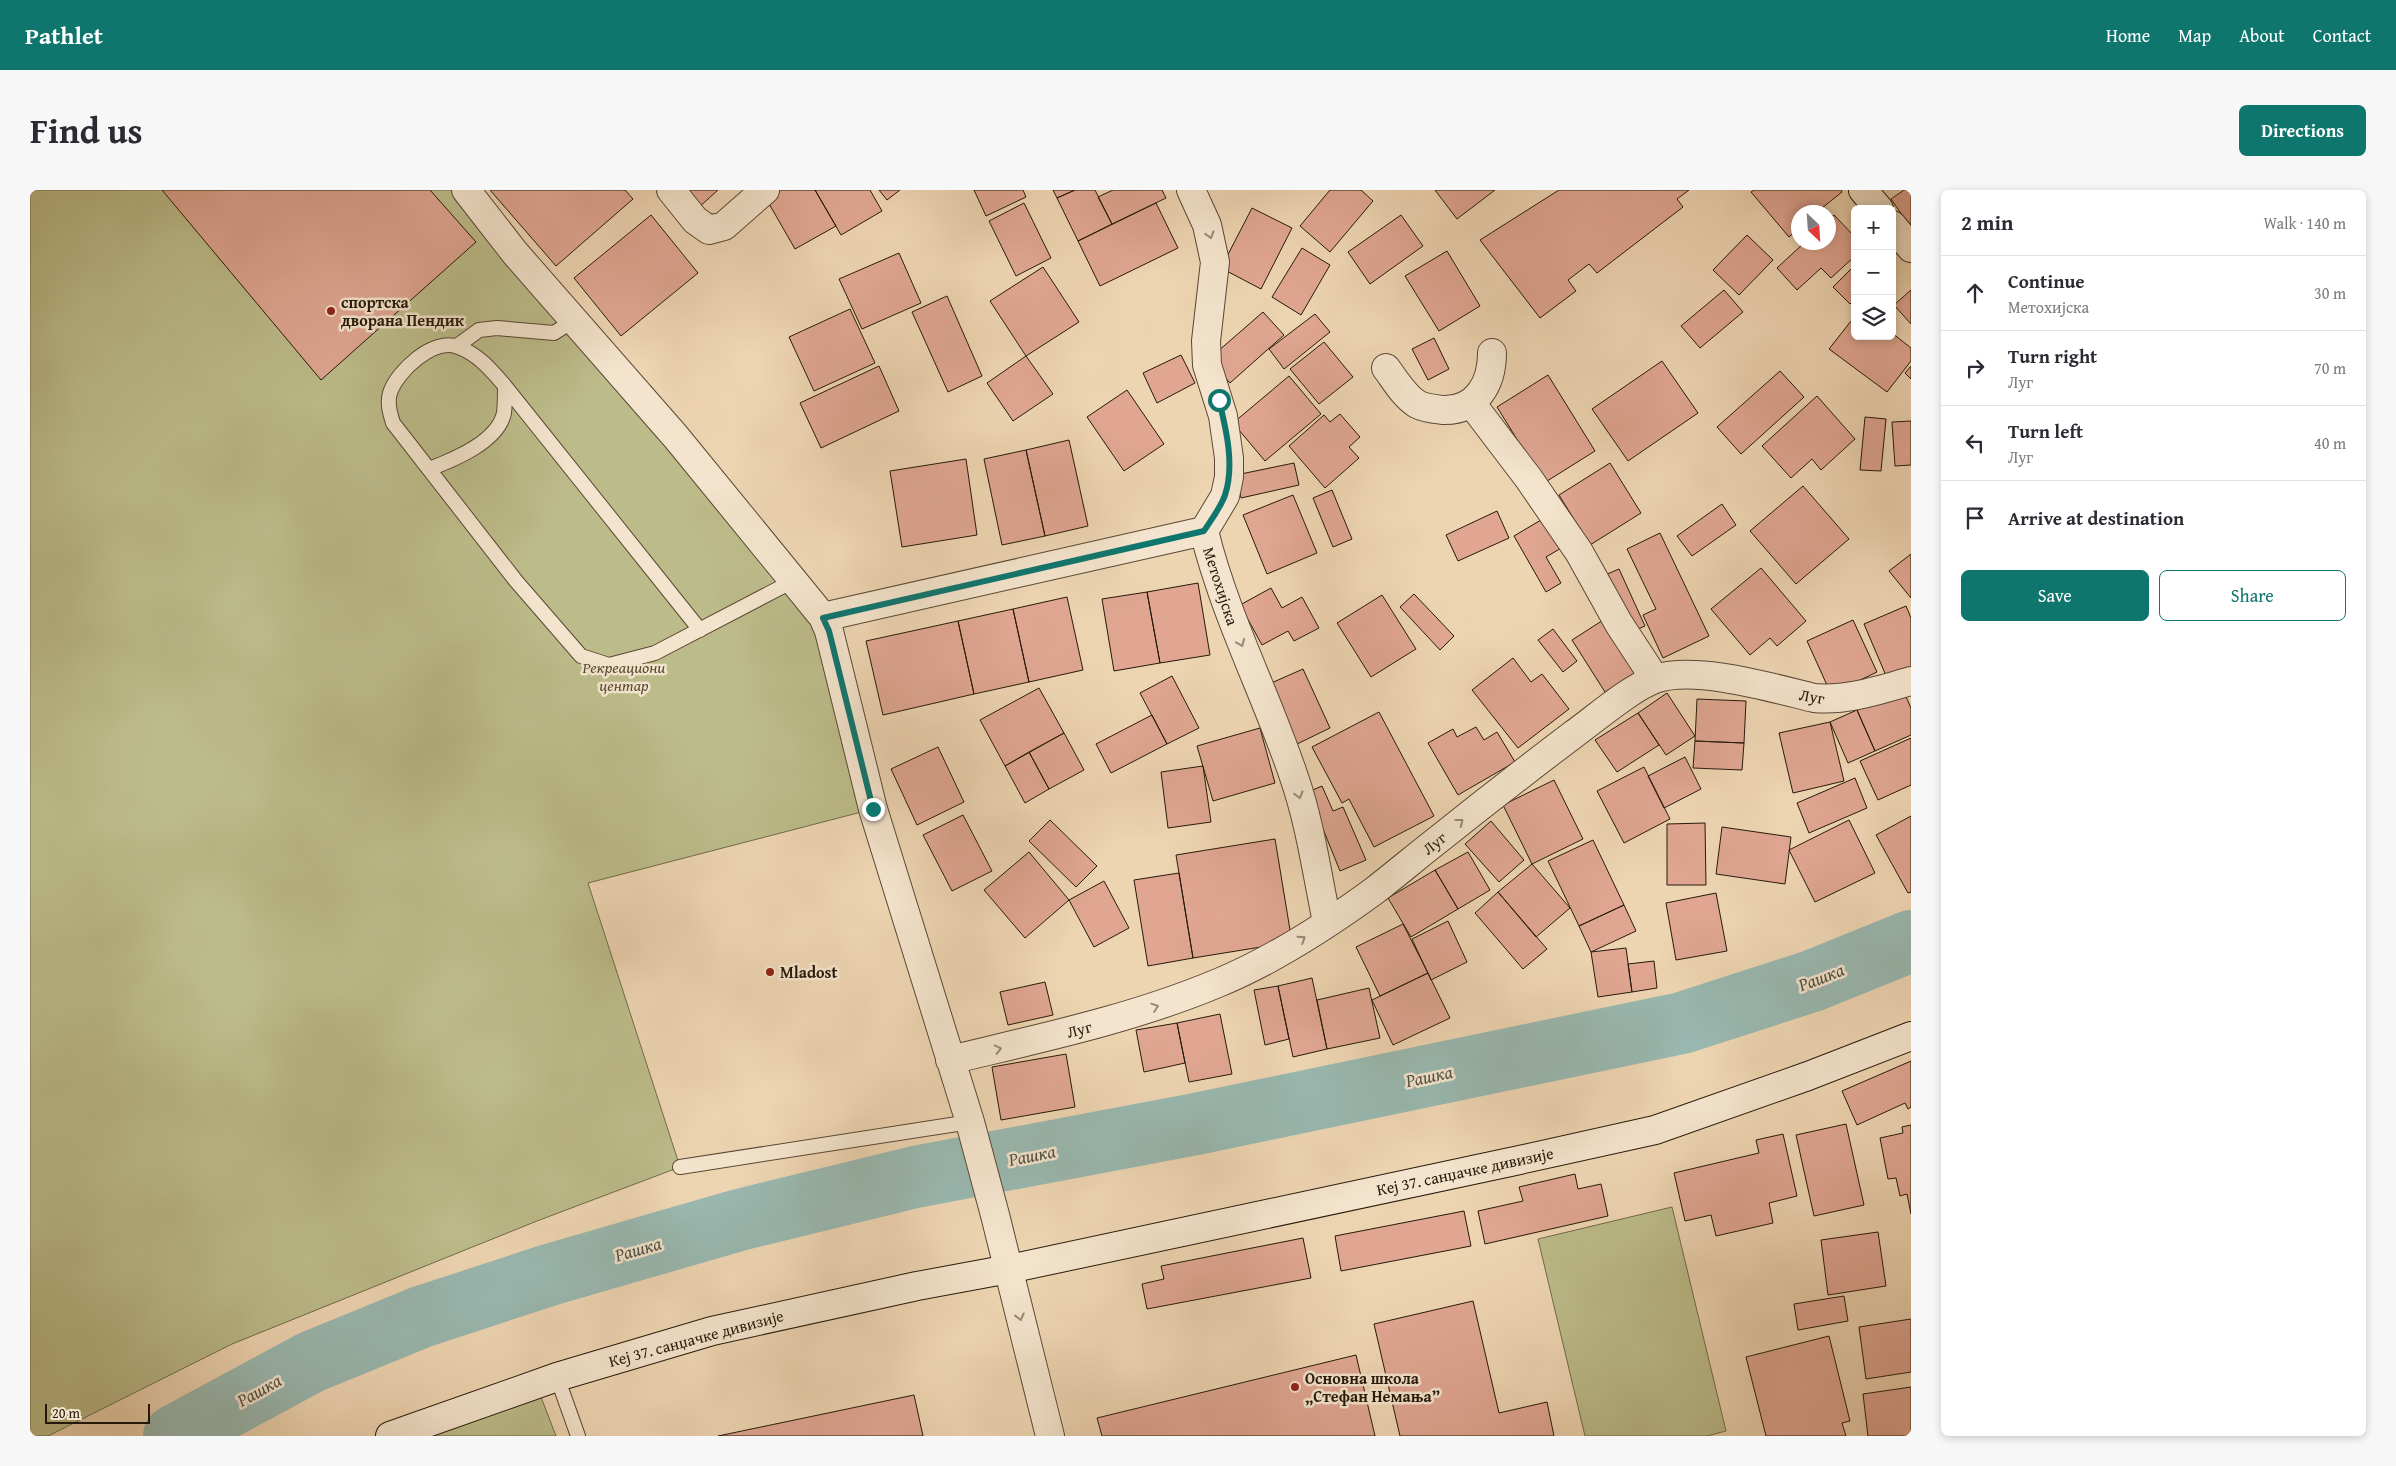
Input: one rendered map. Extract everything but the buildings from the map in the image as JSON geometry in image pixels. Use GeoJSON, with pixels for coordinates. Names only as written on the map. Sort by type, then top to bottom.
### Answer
{"type":"FeatureCollection","features":[{"type":"Feature","properties":{"kind":"street"},"geometry":{"type":"LineString","coordinates":[[466,190],[515,253],[676,437],[823,618],[829,631],[873,809],[970,1122],[1050,1436]]}},
{"type":"Feature","properties":{"kind":"street"},"geometry":{"type":"LineString","coordinates":[[671,190],[695,220],[709,230],[724,226],[765,190]]}},
{"type":"Feature","properties":{"kind":"street","name":"Метохијска"},"geometry":{"type":"LineString","coordinates":[[1191,190],[1200,207],[1212,241],[1215,262],[1206,341],[1207,364],[1223,416],[1229,458],[1229,477],[1225,496],[1204,531],[1227,608],[1274,721],[1294,778],[1327,922]]}},
{"type":"Feature","properties":{"kind":"street"},"geometry":{"type":"LineString","coordinates":[[1863,190],[1876,205]]}},
{"type":"Feature","properties":{"kind":"street"},"geometry":{"type":"LineString","coordinates":[[1896,230],[1911,248]]}},
{"type":"Feature","properties":{"kind":"street"},"geometry":{"type":"LineString","coordinates":[[1386,368],[1407,396],[1418,404],[1432,409],[1449,410],[1472,404],[1487,382],[1492,366],[1492,353]]}},
{"type":"Feature","properties":{"kind":"street"},"geometry":{"type":"LineString","coordinates":[[1472,404],[1529,478],[1579,552],[1620,624],[1655,679]]}},
{"type":"Feature","properties":{"kind":"street"},"geometry":{"type":"LineString","coordinates":[[823,618],[1204,531]]}},
{"type":"Feature","properties":{"kind":"street","name":"Луг"},"geometry":{"type":"LineString","coordinates":[[950,1060],[1086,1028],[1181,997],[1255,966],[1376,890],[1513,780],[1599,715],[1655,679],[1687,674],[1730,680],[1829,700],[1849,698],[1911,681]]}},
{"type":"Feature","properties":{"kind":"street","name":"Кеј 37. санџачке дивизије"},"geometry":{"type":"LineString","coordinates":[[390,1436],[557,1377],[712,1331],[1654,1130],[1808,1076],[1911,1036]]}},
{"type":"Feature","properties":{"kind":"lane"},"geometry":{"type":"LineString","coordinates":[[457,346],[479,330],[498,328],[554,333],[574,320]]}},
{"type":"Feature","properties":{"kind":"lane"},"geometry":{"type":"LineString","coordinates":[[700,630],[505,386],[479,358],[457,346],[444,345],[428,350],[414,361],[390,393],[388,409],[393,423],[516,581],[581,656],[609,665],[655,653],[700,630],[793,581]]}},
{"type":"Feature","properties":{"kind":"lane"},"geometry":{"type":"LineString","coordinates":[[429,469],[458,458],[496,429],[504,414],[505,386]]}},
{"type":"Feature","properties":{"kind":"lane"},"geometry":{"type":"LineString","coordinates":[[680,1167],[970,1122]]}},
{"type":"Feature","properties":{"kind":"lane"},"geometry":{"type":"LineString","coordinates":[[557,1377],[578,1436]]}},
{"type":"Feature","properties":{"kind":"green space","name":"Рекреациони центар"},"geometry":{"type":"Polygon","coordinates":[[[30,190],[466,190],[823,617],[873,809],[588,883],[680,1167],[537,1221],[232,1344],[48,1436],[30,1436],[30,190]]]}},
{"type":"Feature","properties":{"kind":"green space"},"geometry":{"type":"Polygon","coordinates":[[[1672,1207],[1726,1431],[1707,1436],[1585,1436],[1538,1239],[1672,1207]]]}},
{"type":"Feature","properties":{"kind":"green space"},"geometry":{"type":"Polygon","coordinates":[[[536,1384],[556,1436],[390,1436],[536,1384]]]}},
{"type":"Feature","properties":{"kind":"waterway","name":"Рашка"},"geometry":{"type":"LineString","coordinates":[[174,1436],[311,1362],[421,1317],[549,1275],[739,1220],[915,1177],[1196,1124],[1682,1023],[1812,981],[1911,941]]}},
{"type":"Feature","properties":{"kind":"place","name":"спортска дворана Пендик"},"geometry":{"type":"Point","coordinates":[331,311]}},
{"type":"Feature","properties":{"kind":"place","name":"Mladost"},"geometry":{"type":"Point","coordinates":[770,972]}},
{"type":"Feature","properties":{"kind":"place","name":"Основна школа „Стефан Немања”"},"geometry":{"type":"Point","coordinates":[1295,1387]}},
{"type":"Feature","properties":{"kind":"route"},"geometry":{"type":"LineString","coordinates":[[873,809],[829,631],[823,618],[1026,570],[1204,531],[1225,496],[1229,477],[1227,438],[1219,400]]}}]}
